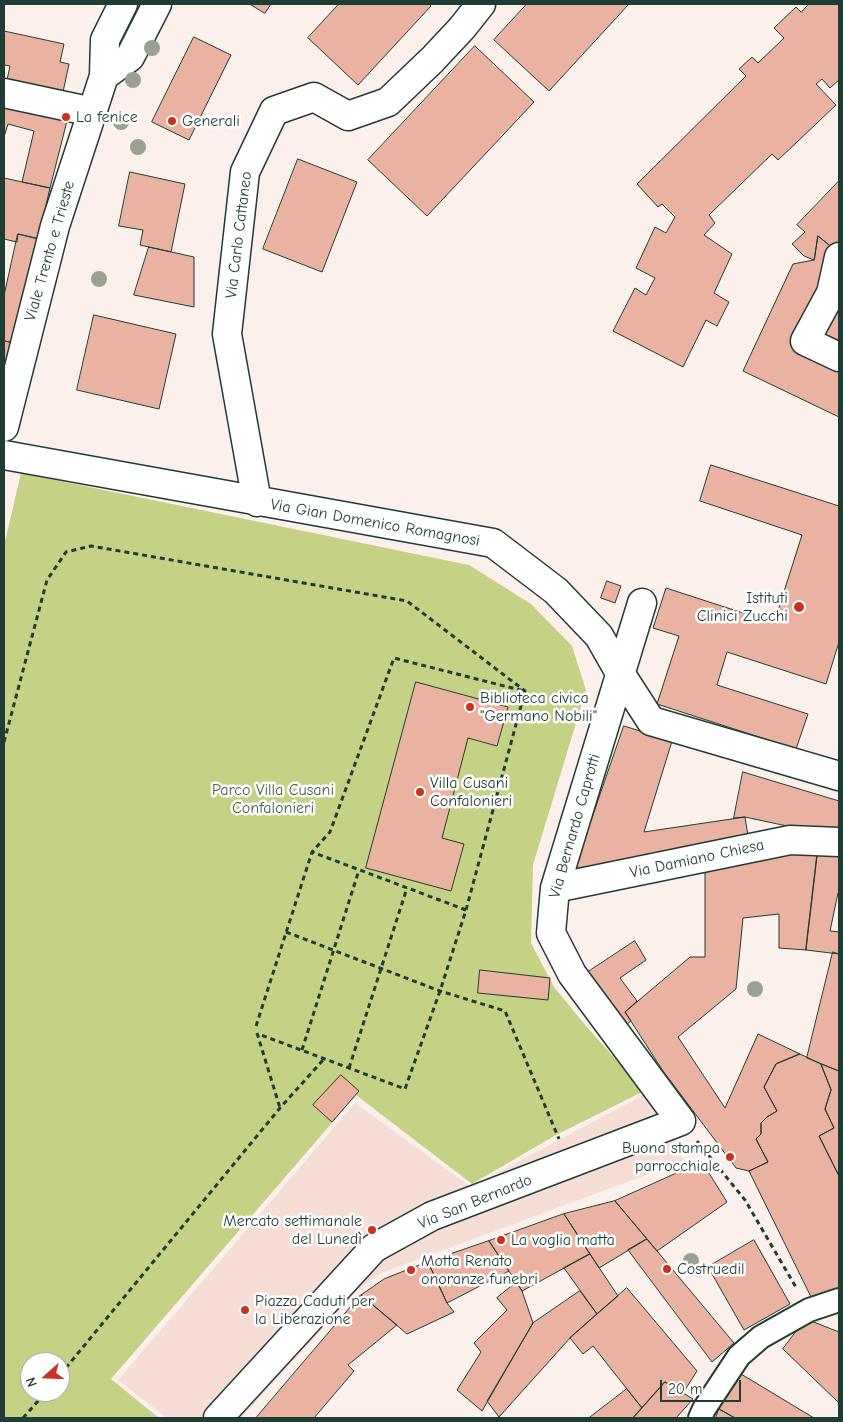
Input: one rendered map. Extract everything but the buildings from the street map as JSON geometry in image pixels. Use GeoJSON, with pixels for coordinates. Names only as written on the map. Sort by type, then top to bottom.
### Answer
{"type":"FeatureCollection","features":[{"type":"Feature","properties":{"kind":"street","name":"Viale Trento e Trieste"},"geometry":{"type":"LineString","coordinates":[[4,427],[55,226],[104,76],[103,4]]}},
{"type":"Feature","properties":{"kind":"street","name":"Viale Trento e Trieste"},"geometry":{"type":"LineString","coordinates":[[104,40],[123,4]]}},
{"type":"Feature","properties":{"kind":"street"},"geometry":{"type":"LineString","coordinates":[[104,76],[130,57],[157,4]]}},
{"type":"Feature","properties":{"kind":"street","name":"Via Carlo Cattaneo"},"geometry":{"type":"LineString","coordinates":[[256,502],[227,334],[245,172],[274,111],[314,97],[348,116],[388,102],[432,60],[462,28],[481,4]]}},
{"type":"Feature","properties":{"kind":"street"},"geometry":{"type":"LineString","coordinates":[[4,93],[93,112]]}},
{"type":"Feature","properties":{"kind":"street"},"geometry":{"type":"LineString","coordinates":[[839,257],[831,293],[805,342],[839,357]]}},
{"type":"Feature","properties":{"kind":"street","name":"Via Gian Domenico Romagnosi"},"geometry":{"type":"LineString","coordinates":[[4,455],[493,544],[556,591],[600,636],[620,673],[651,721],[839,776]]}},
{"type":"Feature","properties":{"kind":"street","name":"Via Bernardo Caprotti"},"geometry":{"type":"LineString","coordinates":[[642,602],[555,888],[551,933],[572,974],[682,1121]]}},
{"type":"Feature","properties":{"kind":"street","name":"Via Damiano Chiesa"},"geometry":{"type":"LineString","coordinates":[[555,888],[790,840],[839,842]]}},
{"type":"Feature","properties":{"kind":"street","name":"Via San Bernardo"},"geometry":{"type":"LineString","coordinates":[[218,1418],[374,1248],[432,1216],[682,1121]]}},
{"type":"Feature","properties":{"kind":"street"},"geometry":{"type":"LineString","coordinates":[[700,1418],[739,1356],[761,1337],[809,1310],[839,1300]]}},
{"type":"Feature","properties":{"kind":"path"},"geometry":{"type":"LineString","coordinates":[[4,742],[47,580],[66,552],[91,546],[407,601],[525,691]]}},
{"type":"Feature","properties":{"kind":"path"},"geometry":{"type":"LineString","coordinates":[[256,1026],[312,852],[330,832],[394,658],[525,691]]}},
{"type":"Feature","properties":{"kind":"path"},"geometry":{"type":"LineString","coordinates":[[280,1108],[259,1034],[405,1089],[440,991],[466,910],[525,691]]}},
{"type":"Feature","properties":{"kind":"path"},"geometry":{"type":"LineString","coordinates":[[312,852],[466,910]]}},
{"type":"Feature","properties":{"kind":"path"},"geometry":{"type":"LineString","coordinates":[[302,1050],[359,870]]}},
{"type":"Feature","properties":{"kind":"path"},"geometry":{"type":"LineString","coordinates":[[349,1068],[407,888]]}},
{"type":"Feature","properties":{"kind":"path"},"geometry":{"type":"LineString","coordinates":[[286,932],[440,991],[505,1011],[556,1135],[572,1164]]}},
{"type":"Feature","properties":{"kind":"path"},"geometry":{"type":"LineString","coordinates":[[70,1363],[280,1108],[324,1059]]}},
{"type":"Feature","properties":{"kind":"path"},"geometry":{"type":"LineString","coordinates":[[682,1121],[744,1200],[809,1310]]}},
{"type":"Feature","properties":{"kind":"path"},"geometry":{"type":"LineString","coordinates":[[23,1418],[37,1402]]}},
{"type":"Feature","properties":{"kind":"shaded area","name":"Mercato settimanale del Lunedì"},"geometry":{"type":"Polygon","coordinates":[[[649,1092],[684,1161],[381,1273],[358,1290],[241,1418],[167,1418],[118,1380],[355,1103],[471,1187],[649,1092]]]}},
{"type":"Feature","properties":{"kind":"green space","name":"Parco Villa Cusani Confalonieri"},"geometry":{"type":"Polygon","coordinates":[[[21,473],[469,565],[531,604],[572,646],[586,690],[533,865],[531,943],[554,987],[644,1091],[556,1135],[472,1184],[356,1095],[111,1379],[159,1418],[4,1418],[4,546],[21,473]]]}},
{"type":"Feature","properties":{"kind":"place","name":"La fenice"},"geometry":{"type":"Point","coordinates":[66,117]}},
{"type":"Feature","properties":{"kind":"place","name":"Generali"},"geometry":{"type":"Point","coordinates":[172,121]}},
{"type":"Feature","properties":{"kind":"place","name":"Istituti Clinici Zucchi"},"geometry":{"type":"Point","coordinates":[799,607]}},
{"type":"Feature","properties":{"kind":"place","name":"Biblioteca civica \"Germano Nobili\""},"geometry":{"type":"Point","coordinates":[470,707]}},
{"type":"Feature","properties":{"kind":"place","name":"Villa Cusani Confalonieri"},"geometry":{"type":"Point","coordinates":[420,792]}},
{"type":"Feature","properties":{"kind":"place","name":"Buona stampa parrocchiale"},"geometry":{"type":"Point","coordinates":[730,1157]}},
{"type":"Feature","properties":{"kind":"place","name":"Mercato settimanale del Lunedì"},"geometry":{"type":"Point","coordinates":[372,1230]}},
{"type":"Feature","properties":{"kind":"place","name":"La voglia matta"},"geometry":{"type":"Point","coordinates":[501,1240]}},
{"type":"Feature","properties":{"kind":"place","name":"Costruedil"},"geometry":{"type":"Point","coordinates":[667,1269]}},
{"type":"Feature","properties":{"kind":"place","name":"Motta Renato onoranze funebri"},"geometry":{"type":"Point","coordinates":[411,1270]}},
{"type":"Feature","properties":{"kind":"place","name":"Piazza Caduti per la Liberazione"},"geometry":{"type":"Point","coordinates":[245,1310]}}]}
